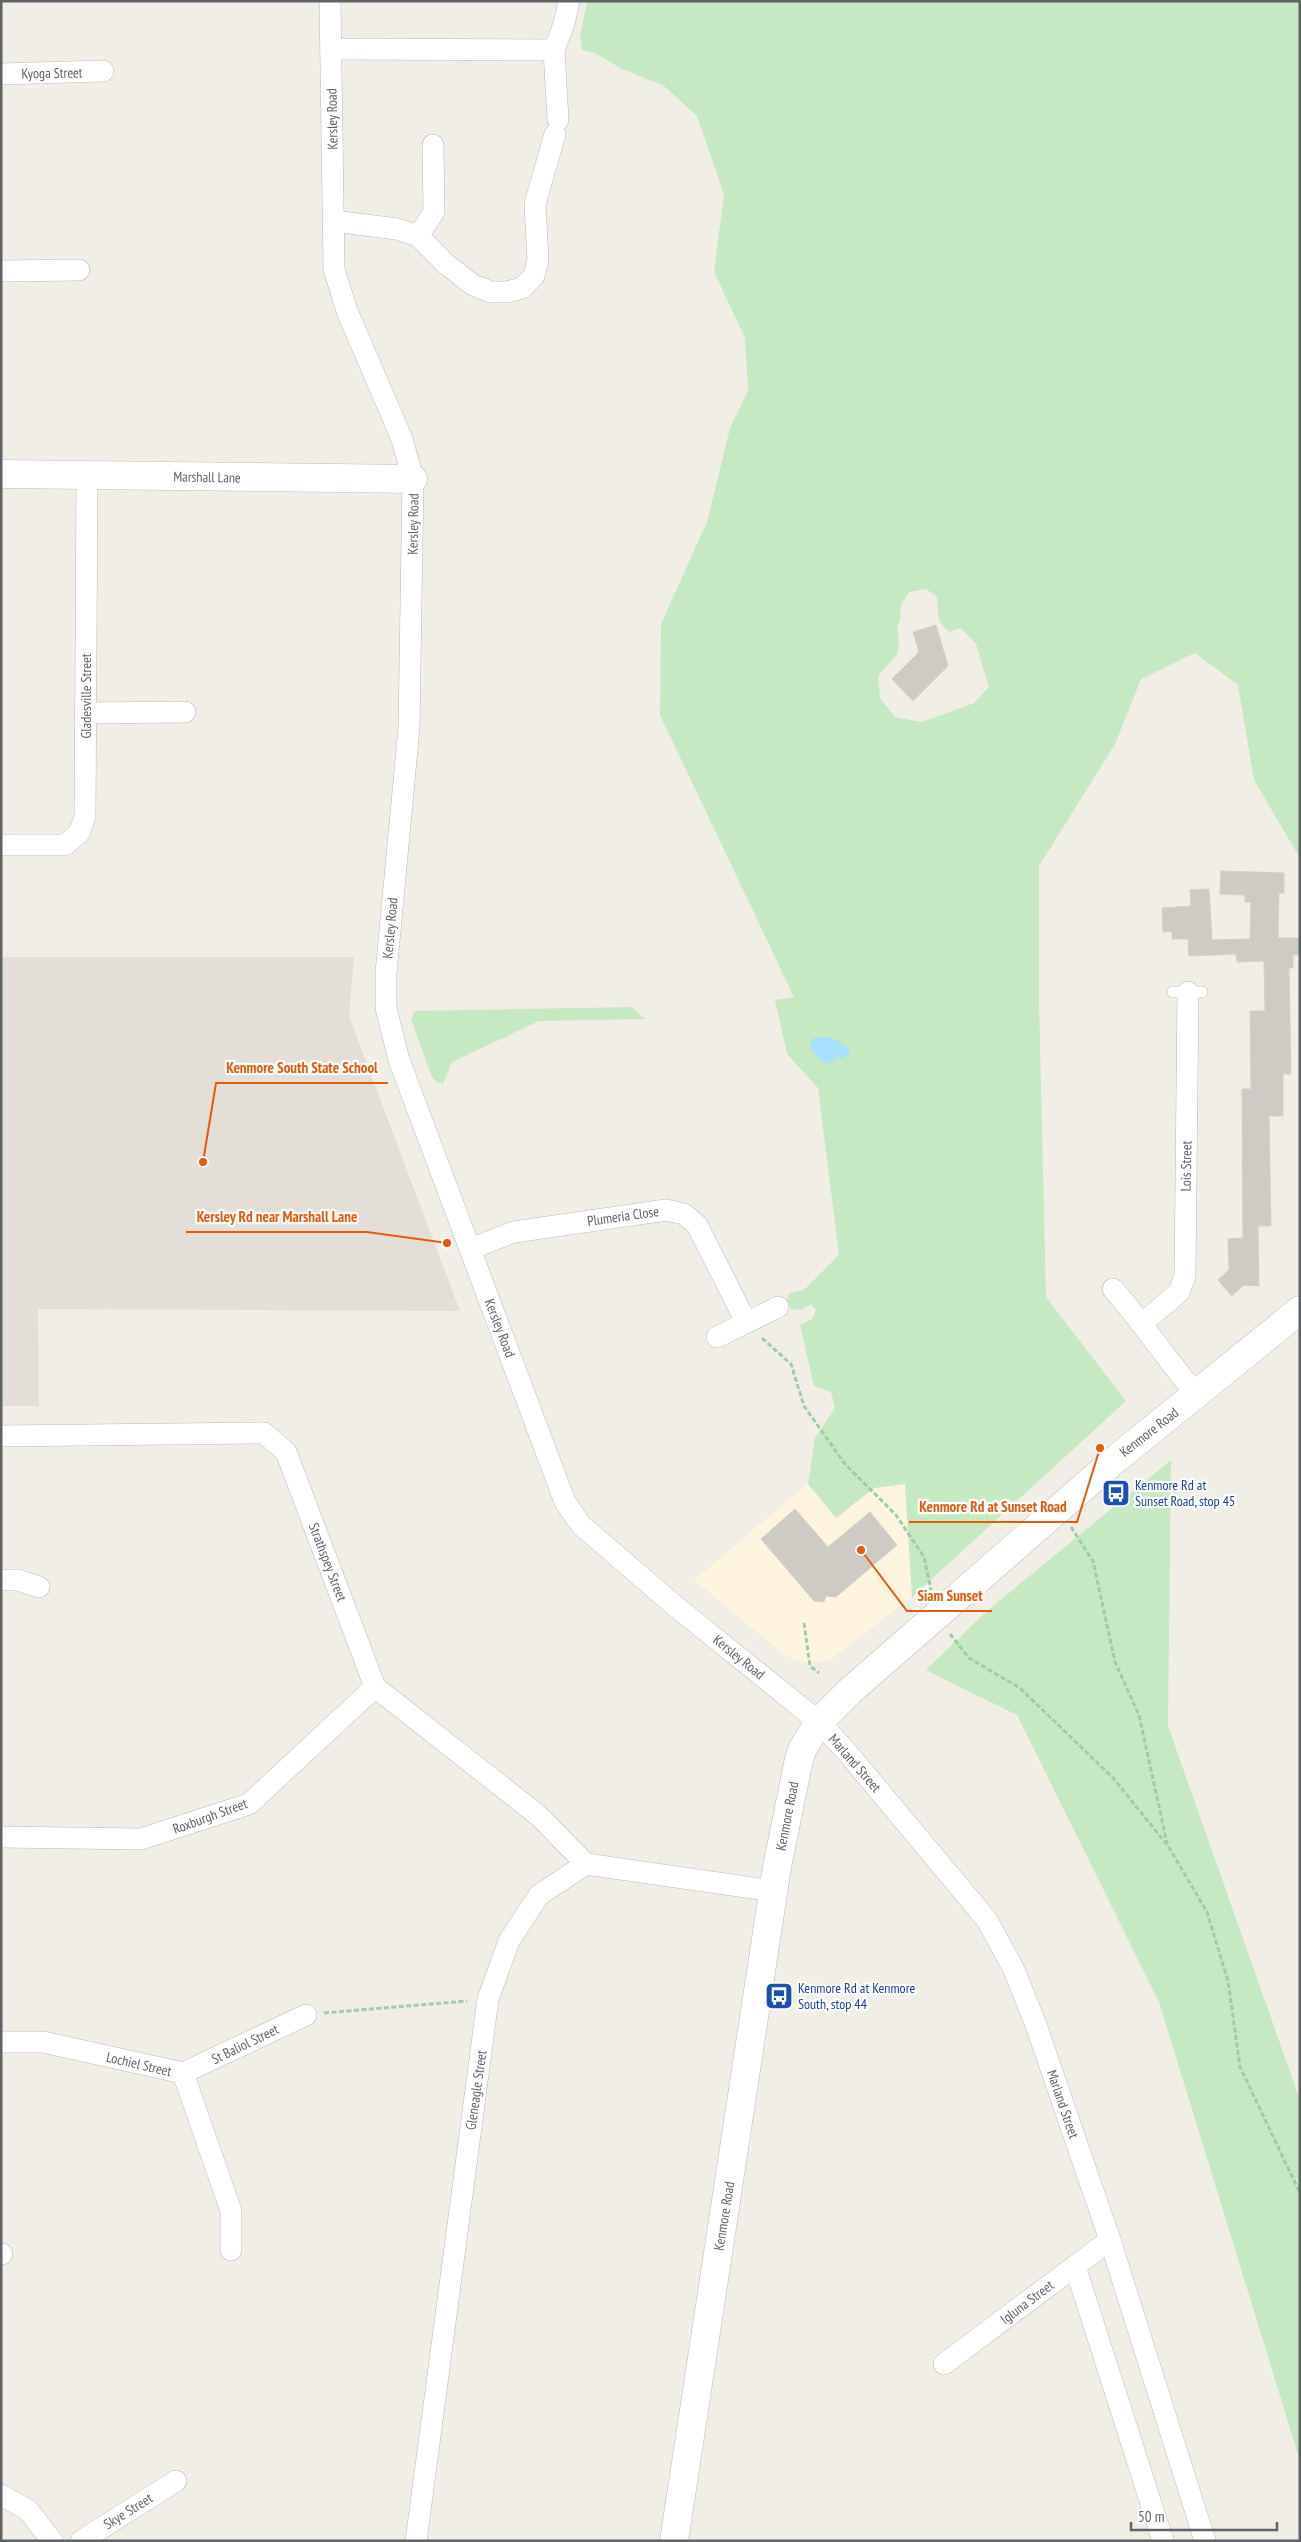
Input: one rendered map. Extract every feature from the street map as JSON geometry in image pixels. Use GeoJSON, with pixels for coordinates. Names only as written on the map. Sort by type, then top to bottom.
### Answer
{"type":"FeatureCollection","features":[{"type":"Feature","properties":{"kind":"street","name":"Kersley Road"},"geometry":{"type":"LineString","coordinates":[[330,1],[334,269],[347,311],[402,439],[413,479],[409,728],[386,973],[386,1008],[398,1060],[565,1502],[581,1525],[674,1605],[819,1722]]}},
{"type":"Feature","properties":{"kind":"street"},"geometry":{"type":"LineString","coordinates":[[334,221],[397,229],[418,236],[446,264],[473,285],[491,292],[507,292],[522,288],[534,276],[538,260],[534,228],[535,204],[556,127],[554,50],[564,24],[569,1]]}},
{"type":"Feature","properties":{"kind":"street"},"geometry":{"type":"LineString","coordinates":[[331,49],[554,50]]}},
{"type":"Feature","properties":{"kind":"street","name":"Kyoga Street"},"geometry":{"type":"LineString","coordinates":[[1,74],[103,71]]}},
{"type":"Feature","properties":{"kind":"street"},"geometry":{"type":"LineString","coordinates":[[418,236],[434,212],[433,144]]}},
{"type":"Feature","properties":{"kind":"street"},"geometry":{"type":"LineString","coordinates":[[1,271],[79,270]]}},
{"type":"Feature","properties":{"kind":"street","name":"Marshall Lane"},"geometry":{"type":"LineString","coordinates":[[1,474],[413,479]]}},
{"type":"Feature","properties":{"kind":"street","name":"Gladesville Street"},"geometry":{"type":"LineString","coordinates":[[1,845],[65,845],[79,833],[85,817],[87,475]]}},
{"type":"Feature","properties":{"kind":"street"},"geometry":{"type":"LineString","coordinates":[[86,713],[185,712]]}},
{"type":"Feature","properties":{"kind":"street","name":"Lois Street"},"geometry":{"type":"LineString","coordinates":[[1143,1323],[1179,1292],[1185,1276],[1188,992]]}},
{"type":"Feature","properties":{"kind":"street","name":"Plumeria Close"},"geometry":{"type":"LineString","coordinates":[[470,1249],[514,1232],[666,1210],[684,1214],[697,1225],[746,1322]]}},
{"type":"Feature","properties":{"kind":"street"},"geometry":{"type":"LineString","coordinates":[[1113,1289],[1143,1323],[1176,1370],[1196,1394]]}},
{"type":"Feature","properties":{"kind":"street"},"geometry":{"type":"LineString","coordinates":[[717,1337],[778,1306]]}},
{"type":"Feature","properties":{"kind":"street","name":"Kenmore Road"},"geometry":{"type":"LineString","coordinates":[[674,2541],[773,1891],[799,1759],[803,1748],[819,1722],[850,1691],[1055,1510],[1300,1310]]}},
{"type":"Feature","properties":{"kind":"street","name":"Strathspey Street"},"geometry":{"type":"LineString","coordinates":[[1,1436],[264,1433],[286,1452],[375,1687]]}},
{"type":"Feature","properties":{"kind":"street"},"geometry":{"type":"LineString","coordinates":[[1,1580],[18,1580],[39,1587]]}},
{"type":"Feature","properties":{"kind":"street"},"geometry":{"type":"LineString","coordinates":[[375,1687],[539,1816],[586,1864],[773,1891]]}},
{"type":"Feature","properties":{"kind":"street","name":"Roxburgh Street"},"geometry":{"type":"LineString","coordinates":[[1,1837],[141,1839],[249,1804],[375,1687]]}},
{"type":"Feature","properties":{"kind":"street","name":"Marland Street"},"geometry":{"type":"LineString","coordinates":[[819,1722],[846,1751],[987,1920],[1014,1970],[1036,2026],[1110,2240],[1205,2541]]}},
{"type":"Feature","properties":{"kind":"street","name":"Gleneagle Street"},"geometry":{"type":"LineString","coordinates":[[416,2541],[488,1999],[509,1941],[539,1895],[586,1864]]}},
{"type":"Feature","properties":{"kind":"street","name":"St Baliol Street"},"geometry":{"type":"LineString","coordinates":[[183,2073],[306,2014]]}},
{"type":"Feature","properties":{"kind":"street","name":"Lochiel Street"},"geometry":{"type":"LineString","coordinates":[[1,2042],[43,2042],[183,2073],[232,2211],[231,2250]]}},
{"type":"Feature","properties":{"kind":"street","name":"Igluna Street"},"geometry":{"type":"LineString","coordinates":[[944,2364],[1110,2240]]}},
{"type":"Feature","properties":{"kind":"street"},"geometry":{"type":"LineString","coordinates":[[1075,2266],[1163,2541]]}},
{"type":"Feature","properties":{"kind":"street","name":"Skye Street"},"geometry":{"type":"LineString","coordinates":[[81,2541],[176,2480]]}},
{"type":"Feature","properties":{"kind":"street"},"geometry":{"type":"LineString","coordinates":[[1,2495],[28,2510],[52,2541]]}},
{"type":"Feature","properties":{"kind":"path"},"geometry":{"type":"LineString","coordinates":[[746,1322],[792,1364],[804,1406],[844,1464],[896,1515],[924,1557],[936,1615],[968,1658],[1020,1688],[1107,1773],[1168,1846],[1207,1912],[1228,1981],[1240,2066],[1300,2193]]}},
{"type":"Feature","properties":{"kind":"path"},"geometry":{"type":"LineString","coordinates":[[1055,1510],[1069,1524],[1093,1561],[1115,1662],[1139,1715],[1168,1846]]}},
{"type":"Feature","properties":{"kind":"path"},"geometry":{"type":"LineString","coordinates":[[804,1623],[810,1666],[819,1674]]}},
{"type":"Feature","properties":{"kind":"path"},"geometry":{"type":"LineString","coordinates":[[306,2014],[488,1999]]}},
{"type":"Feature","properties":{"kind":"shaded area"},"geometry":{"type":"Polygon","coordinates":[[[1,957],[354,957],[349,1016],[460,1311],[38,1309],[39,1406],[1,1406],[1,957]]]}},
{"type":"Feature","properties":{"kind":"shaded area"},"geometry":{"type":"Polygon","coordinates":[[[808,1484],[836,1518],[874,1488],[905,1484],[912,1597],[828,1661],[805,1663],[785,1655],[694,1580],[808,1484]]]}},
{"type":"Feature","properties":{"kind":"green space"},"geometry":{"type":"Polygon","coordinates":[[[587,1],[1300,1],[1300,858],[1254,780],[1238,685],[1195,653],[1141,679],[1115,744],[1039,866],[1039,1002],[1046,1297],[1126,1401],[912,1597],[905,1484],[874,1488],[836,1518],[808,1484],[815,1438],[835,1408],[831,1392],[814,1386],[800,1325],[812,1319],[816,1310],[811,1304],[802,1310],[791,1309],[786,1302],[789,1293],[804,1290],[839,1255],[818,1088],[787,1054],[775,1000],[794,997],[660,715],[661,624],[707,522],[730,428],[748,391],[745,338],[714,272],[724,194],[697,116],[664,86],[620,68],[595,53],[582,50],[580,36],[587,1]],[[926,589],[909,592],[901,605],[900,620],[897,628],[898,653],[878,676],[880,698],[895,717],[922,722],[974,703],[989,687],[976,644],[961,628],[949,632],[939,621],[937,597],[926,589]]]}},
{"type":"Feature","properties":{"kind":"green space"},"geometry":{"type":"Polygon","coordinates":[[[632,1007],[645,1019],[539,1021],[452,1062],[443,1084],[436,1082],[432,1077],[411,1019],[415,1011],[632,1007]]]}},
{"type":"Feature","properties":{"kind":"green space"},"geometry":{"type":"Polygon","coordinates":[[[1171,1460],[1168,1726],[1300,2100],[1300,2461],[1159,2002],[1017,1715],[926,1670],[988,1610],[1171,1460]]]}},
{"type":"Feature","properties":{"kind":"water"},"geometry":{"type":"Polygon","coordinates":[[[816,1037],[831,1037],[850,1049],[849,1054],[842,1059],[838,1057],[828,1064],[820,1060],[810,1048],[811,1040],[816,1037]]]}},
{"type":"Feature","properties":{"kind":"building"},"geometry":{"type":"Polygon","coordinates":[[[936,625],[948,666],[913,701],[892,679],[919,652],[913,632],[936,625]]]}},
{"type":"Feature","properties":{"kind":"building"},"geometry":{"type":"Polygon","coordinates":[[[1221,871],[1284,873],[1284,893],[1279,893],[1278,938],[1300,938],[1300,955],[1293,955],[1293,968],[1289,968],[1291,1074],[1283,1074],[1283,1116],[1269,1116],[1271,1226],[1258,1226],[1259,1286],[1244,1285],[1232,1296],[1218,1280],[1229,1270],[1228,1239],[1243,1238],[1242,1089],[1251,1089],[1250,1011],[1265,1011],[1264,961],[1237,962],[1236,954],[1189,956],[1188,939],[1172,939],[1172,931],[1163,932],[1162,908],[1191,906],[1190,890],[1209,889],[1212,940],[1250,939],[1251,902],[1245,902],[1245,895],[1220,894],[1221,871]]]}},
{"type":"Feature","properties":{"kind":"building"},"geometry":{"type":"Polygon","coordinates":[[[795,1509],[828,1547],[870,1512],[897,1545],[836,1597],[826,1596],[824,1602],[814,1601],[761,1539],[795,1509]]]}},
{"type":"Feature","properties":{"kind":"place","name":"Kenmore South State School"},"geometry":{"type":"Point","coordinates":[203,1162]}},
{"type":"Feature","properties":{"kind":"place","name":"Kersley Rd near Marshall Lane"},"geometry":{"type":"Point","coordinates":[447,1243]}},
{"type":"Feature","properties":{"kind":"place","name":"Kenmore Rd at Sunset Road"},"geometry":{"type":"Point","coordinates":[1100,1448]}},
{"type":"Feature","properties":{"kind":"place","name":"Kenmore Rd at Sunset Road, stop 45"},"geometry":{"type":"Point","coordinates":[1116,1493]}},
{"type":"Feature","properties":{"kind":"place","name":"Siam Sunset"},"geometry":{"type":"Point","coordinates":[861,1550]}},
{"type":"Feature","properties":{"kind":"place","name":"Kenmore Rd at Kenmore South, stop 44"},"geometry":{"type":"Point","coordinates":[779,1996]}}]}
